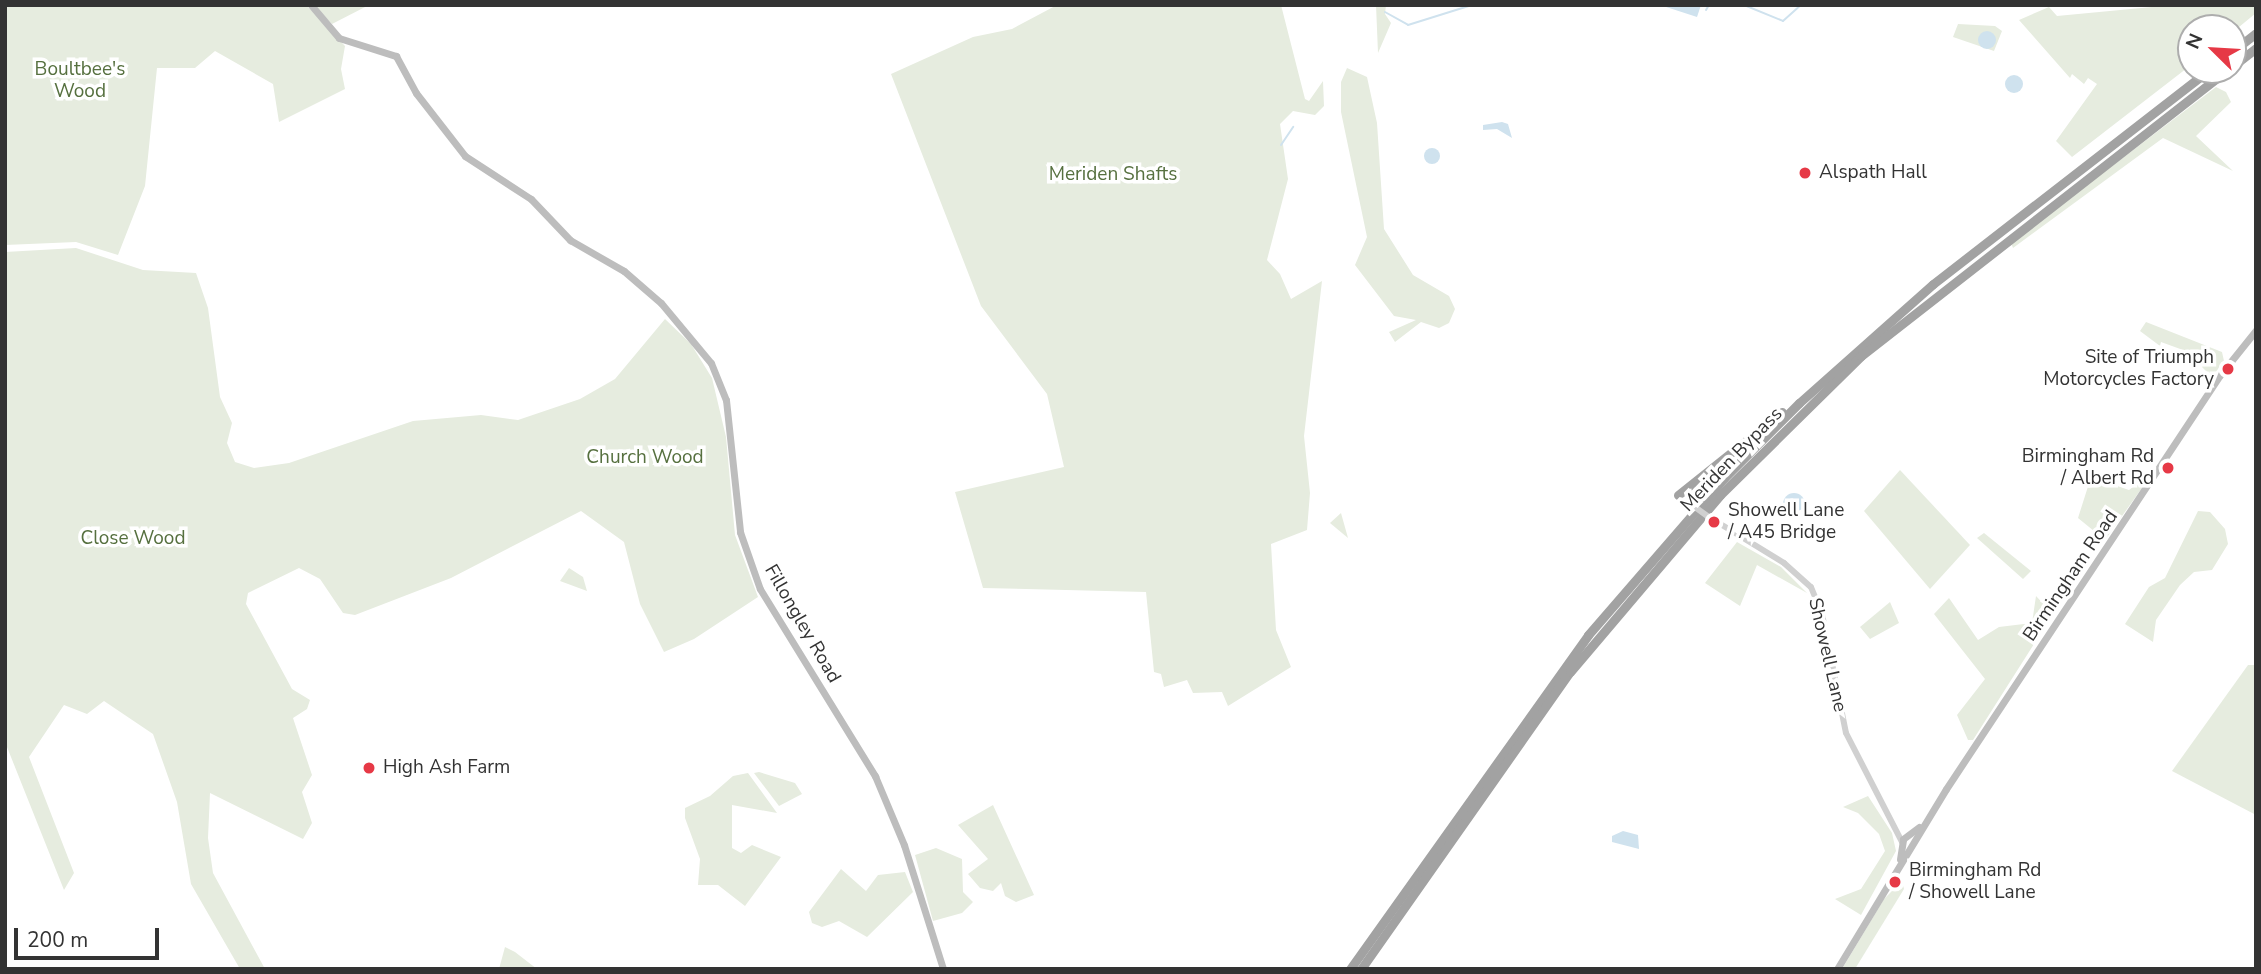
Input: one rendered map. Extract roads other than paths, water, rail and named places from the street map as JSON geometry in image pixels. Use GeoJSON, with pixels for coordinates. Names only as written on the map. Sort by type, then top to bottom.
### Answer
{"type":"FeatureCollection","features":[{"type":"Feature","properties":{"kind":"highway","name":"Meriden Bypass"},"geometry":{"type":"LineString","coordinates":[[1361,969],[1429,865],[1588,635],[1671,535],[1799,403],[1933,285],[2191,84]]}},
{"type":"Feature","properties":{"kind":"highway","name":"Meriden Bypass"},"geometry":{"type":"LineString","coordinates":[[1446,840],[1570,672],[1625,604],[1720,495],[1818,396],[1935,294],[2209,84]]}},
{"type":"Feature","properties":{"kind":"highway"},"geometry":{"type":"LineString","coordinates":[[1678,495],[1799,403]]}},
{"type":"Feature","properties":{"kind":"highway","name":"Meriden Bypass"},"geometry":{"type":"LineString","coordinates":[[1350,969],[1429,865]]}},
{"type":"Feature","properties":{"kind":"main road","name":"Fillongley Road"},"geometry":{"type":"LineString","coordinates":[[311,5],[339,37],[396,57],[416,93],[465,156],[531,199],[570,240],[642,287],[695,340],[711,363],[726,401],[740,532],[760,589],[875,776],[904,845],[943,969]]}},
{"type":"Feature","properties":{"kind":"main road","name":"Birmingham Road"},"geometry":{"type":"LineString","coordinates":[[1907,841],[1936,806],[2214,385],[2256,330]]}},
{"type":"Feature","properties":{"kind":"main road"},"geometry":{"type":"LineString","coordinates":[[1837,969],[1888,885],[1907,841]]}},
{"type":"Feature","properties":{"kind":"street","name":"Showell Lane"},"geometry":{"type":"LineString","coordinates":[[1678,495],[1784,563],[1811,587],[1822,614],[1846,733],[1896,831],[1907,841]]}},
{"type":"Feature","properties":{"kind":"water"},"geometry":{"type":"Polygon","coordinates":[[[1660,5],[1701,5],[1697,17],[1660,5]]]}},
{"type":"Feature","properties":{"kind":"water"},"geometry":{"type":"Polygon","coordinates":[[[1987,31],[1993,34],[1996,40],[1993,46],[1987,49],[1981,46],[1978,40],[1981,34],[1987,31]]]}},
{"type":"Feature","properties":{"kind":"water"},"geometry":{"type":"Polygon","coordinates":[[[2014,75],[2022,80],[2023,84],[2018,92],[2014,93],[2006,88],[2005,84],[2010,76],[2014,75]]]}},
{"type":"Feature","properties":{"kind":"water"},"geometry":{"type":"Polygon","coordinates":[[[1502,122],[1508,124],[1512,138],[1497,129],[1483,130],[1483,125],[1502,122]]]}},
{"type":"Feature","properties":{"kind":"water"},"geometry":{"type":"Polygon","coordinates":[[[1432,148],[1438,150],[1438,162],[1432,164],[1426,162],[1424,156],[1426,150],[1432,148]]]}},
{"type":"Feature","properties":{"kind":"water"},"geometry":{"type":"Polygon","coordinates":[[[1794,493],[1804,500],[1805,504],[1798,514],[1794,515],[1784,508],[1783,504],[1790,494],[1794,493]]]}},
{"type":"Feature","properties":{"kind":"water"},"geometry":{"type":"Polygon","coordinates":[[[1623,831],[1638,835],[1639,849],[1612,842],[1612,836],[1623,831]]]}},
{"type":"Feature","properties":{"kind":"waterway"},"geometry":{"type":"LineString","coordinates":[[1385,12],[1408,25],[1472,5]]}},
{"type":"Feature","properties":{"kind":"waterway"},"geometry":{"type":"LineString","coordinates":[[1706,10],[1709,5]]}},
{"type":"Feature","properties":{"kind":"waterway"},"geometry":{"type":"LineString","coordinates":[[1744,5],[1783,21],[1801,5]]}},
{"type":"Feature","properties":{"kind":"waterway"},"geometry":{"type":"LineString","coordinates":[[1281,145],[1293,127]]}},
{"type":"Feature","properties":{"kind":"place","name":"Alspath Hall"},"geometry":{"type":"Point","coordinates":[1805,173]}},
{"type":"Feature","properties":{"kind":"place","name":"Site of Triumph Motorcycles Factory"},"geometry":{"type":"Point","coordinates":[2228,369]}},
{"type":"Feature","properties":{"kind":"place","name":"Birmingham Rd / Albert Rd"},"geometry":{"type":"Point","coordinates":[2168,468]}},
{"type":"Feature","properties":{"kind":"place","name":"Showell Lane / A45 Bridge"},"geometry":{"type":"Point","coordinates":[1714,522]}},
{"type":"Feature","properties":{"kind":"place","name":"High Ash Farm"},"geometry":{"type":"Point","coordinates":[369,768]}},
{"type":"Feature","properties":{"kind":"place","name":"Birmingham Rd / Showell Lane"},"geometry":{"type":"Point","coordinates":[1895,882]}},
{"type":"Feature","properties":{"kind":"park label","name":"Boultbee's Wood"},"geometry":{"type":"Point","coordinates":[80,81]}},
{"type":"Feature","properties":{"kind":"park label","name":"Meriden Shafts"},"geometry":{"type":"Point","coordinates":[1113,175]}},
{"type":"Feature","properties":{"kind":"park label","name":"Church Wood"},"geometry":{"type":"Point","coordinates":[645,458]}},
{"type":"Feature","properties":{"kind":"park label","name":"Close Wood"},"geometry":{"type":"Point","coordinates":[133,539]}}]}
